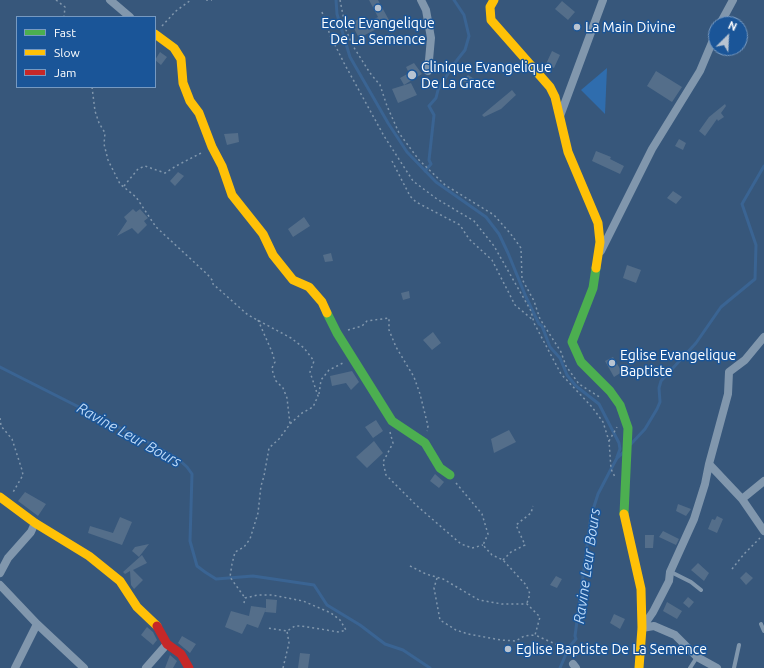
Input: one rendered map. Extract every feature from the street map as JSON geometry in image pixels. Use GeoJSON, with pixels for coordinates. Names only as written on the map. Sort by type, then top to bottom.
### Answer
{"type":"FeatureCollection","features":[{"type":"Feature","properties":{"kind":"street"},"geometry":{"type":"LineString","coordinates":[[110,0],[117,8],[129,16]]}},
{"type":"Feature","properties":{"kind":"street"},"geometry":{"type":"LineString","coordinates":[[421,0],[426,10],[431,38],[428,71]]}},
{"type":"Feature","properties":{"kind":"street"},"geometry":{"type":"LineString","coordinates":[[494,0],[490,7],[489,14],[491,20],[550,87],[555,97],[568,152],[598,223],[600,242],[593,288],[572,342],[582,362],[610,391],[620,405],[628,428],[628,454],[623,511],[641,589],[642,628],[639,668]]}},
{"type":"Feature","properties":{"kind":"street"},"geometry":{"type":"LineString","coordinates":[[560,116],[603,0]]}},
{"type":"Feature","properties":{"kind":"street"},"geometry":{"type":"LineString","coordinates":[[724,16],[733,0]]}},
{"type":"Feature","properties":{"kind":"street"},"geometry":{"type":"LineString","coordinates":[[157,31],[174,48],[181,59],[183,83],[190,101],[206,129],[212,147],[222,166],[232,195],[263,234],[273,255],[293,280],[309,286],[322,302],[333,326],[392,421],[425,443],[440,468],[450,475]]}},
{"type":"Feature","properties":{"kind":"street"},"geometry":{"type":"LineString","coordinates":[[598,258],[652,149],[700,70],[708,52]]}},
{"type":"Feature","properties":{"kind":"street"},"geometry":{"type":"LineString","coordinates":[[642,628],[663,594],[669,581],[670,572],[694,519],[705,484],[728,394],[729,372],[745,360],[764,338]]}},
{"type":"Feature","properties":{"kind":"street"},"geometry":{"type":"LineString","coordinates":[[709,464],[742,499],[764,531]]}},
{"type":"Feature","properties":{"kind":"street"},"geometry":{"type":"LineString","coordinates":[[742,499],[764,481]]}},
{"type":"Feature","properties":{"kind":"street"},"geometry":{"type":"LineString","coordinates":[[0,497],[35,523],[89,556],[120,581],[138,607],[159,628],[167,644],[181,654],[188,667]]}},
{"type":"Feature","properties":{"kind":"street"},"geometry":{"type":"LineString","coordinates":[[0,573],[8,558],[31,532],[35,523]]}},
{"type":"Feature","properties":{"kind":"street"},"geometry":{"type":"LineString","coordinates":[[0,584],[37,624],[84,668]]}},
{"type":"Feature","properties":{"kind":"street"},"geometry":{"type":"LineString","coordinates":[[14,668],[37,624]]}},
{"type":"Feature","properties":{"kind":"street"},"geometry":{"type":"LineString","coordinates":[[642,628],[654,626],[675,635],[697,657],[717,668]]}},
{"type":"Feature","properties":{"kind":"street"},"geometry":{"type":"LineString","coordinates":[[146,668],[167,644]]}},
{"type":"Feature","properties":{"kind":"lane"},"geometry":{"type":"LineString","coordinates":[[670,572],[691,582],[701,590]]}},
{"type":"Feature","properties":{"kind":"lane"},"geometry":{"type":"LineString","coordinates":[[761,624],[764,630]]}},
{"type":"Feature","properties":{"kind":"lane"},"geometry":{"type":"LineString","coordinates":[[734,668],[739,645]]}},
{"type":"Feature","properties":{"kind":"lane"},"geometry":{"type":"LineString","coordinates":[[690,668],[697,657]]}},
{"type":"Feature","properties":{"kind":"path"},"geometry":{"type":"LineString","coordinates":[[56,0],[65,7],[64,16]]}},
{"type":"Feature","properties":{"kind":"path"},"geometry":{"type":"LineString","coordinates":[[157,31],[176,11],[191,0]]}},
{"type":"Feature","properties":{"kind":"path"},"geometry":{"type":"LineString","coordinates":[[206,0],[212,0]]}},
{"type":"Feature","properties":{"kind":"path"},"geometry":{"type":"LineString","coordinates":[[340,0],[346,30],[353,46],[370,73],[380,85],[399,133],[419,160],[445,185],[494,215],[510,233],[521,248],[522,279],[534,301],[540,319],[561,352],[566,366],[579,384],[604,401]]}},
{"type":"Feature","properties":{"kind":"path"},"geometry":{"type":"LineString","coordinates":[[322,12],[330,36],[344,63],[384,136],[413,181],[437,199],[474,220],[494,246],[531,311],[534,321],[561,374],[592,407],[603,422],[609,440],[611,469],[624,494]]}},
{"type":"Feature","properties":{"kind":"path"},"geometry":{"type":"LineString","coordinates":[[92,88],[95,111],[99,123],[105,133],[104,144],[108,160],[114,174],[136,197],[156,227],[208,274],[213,281],[213,284],[248,315],[291,338],[304,348],[314,361],[310,372],[318,396]]}},
{"type":"Feature","properties":{"kind":"path"},"geometry":{"type":"LineString","coordinates":[[124,186],[138,169],[145,166],[166,173],[212,147]]}},
{"type":"Feature","properties":{"kind":"path"},"geometry":{"type":"LineString","coordinates":[[392,161],[410,196],[416,202],[460,225],[469,239],[492,260],[515,305],[534,321]]}},
{"type":"Feature","properties":{"kind":"path"},"geometry":{"type":"LineString","coordinates":[[333,326],[352,329],[362,326],[367,321],[389,318],[389,330],[396,347],[414,377],[420,394],[428,426],[425,443]]}},
{"type":"Feature","properties":{"kind":"path"},"geometry":{"type":"LineString","coordinates":[[258,320],[275,362],[272,368],[273,373],[276,381],[283,388],[287,398],[290,424]]}},
{"type":"Feature","properties":{"kind":"path"},"geometry":{"type":"LineString","coordinates":[[244,603],[245,598],[230,577],[232,564],[236,552],[244,547],[250,539],[258,513],[261,486],[269,448],[302,413],[313,408],[318,396],[321,380],[329,370],[342,364],[350,354]]}},
{"type":"Feature","properties":{"kind":"path"},"geometry":{"type":"LineString","coordinates":[[0,418],[1,426],[12,438],[22,470],[22,475],[11,495],[11,505]]}},
{"type":"Feature","properties":{"kind":"path"},"geometry":{"type":"LineString","coordinates":[[392,421],[390,431],[392,443],[382,462],[386,475],[416,505],[461,544],[472,548],[483,545]]}},
{"type":"Feature","properties":{"kind":"path"},"geometry":{"type":"LineString","coordinates":[[609,440],[616,431],[616,422]]}},
{"type":"Feature","properties":{"kind":"path"},"geometry":{"type":"LineString","coordinates":[[450,475],[482,514],[488,534],[483,545]]}},
{"type":"Feature","properties":{"kind":"path"},"geometry":{"type":"LineString","coordinates":[[503,560],[511,552],[525,545],[516,525],[531,513],[533,506]]}},
{"type":"Feature","properties":{"kind":"path"},"geometry":{"type":"LineString","coordinates":[[732,569],[744,554],[764,534]]}},
{"type":"Feature","properties":{"kind":"path"},"geometry":{"type":"LineString","coordinates":[[483,545],[492,555],[503,560],[526,585],[530,594],[527,604]]}},
{"type":"Feature","properties":{"kind":"path"},"geometry":{"type":"LineString","coordinates":[[410,566],[426,574],[443,578],[479,600],[502,604],[527,604],[540,617],[535,635]]}},
{"type":"Feature","properties":{"kind":"path"},"geometry":{"type":"LineString","coordinates":[[437,577],[434,588],[440,620],[468,634],[501,640],[516,641],[524,636],[535,635],[560,646],[569,647],[577,652],[575,666]]}},
{"type":"Feature","properties":{"kind":"path"},"geometry":{"type":"LineString","coordinates":[[245,598],[258,595],[272,595],[303,601],[331,613],[340,620],[346,630],[339,632],[309,626],[295,626],[287,631],[267,628]]}},
{"type":"Feature","properties":{"kind":"path"},"geometry":{"type":"LineString","coordinates":[[283,668],[288,642],[287,631]]}},
{"type":"Feature","properties":{"kind":"shaded area"},"geometry":{"type":"Polygon","coordinates":[[[607,68],[605,114],[581,90],[607,68]]]}},
{"type":"Feature","properties":{"kind":"building"},"geometry":{"type":"Polygon","coordinates":[[[369,0],[378,0],[390,22],[359,38],[351,23],[359,19],[362,26],[378,17],[369,0]]]}},
{"type":"Feature","properties":{"kind":"building"},"geometry":{"type":"Polygon","coordinates":[[[562,1],[575,12],[568,20],[555,9],[562,1]]]}},
{"type":"Feature","properties":{"kind":"building"},"geometry":{"type":"Polygon","coordinates":[[[552,51],[560,55],[554,68],[546,64],[552,51]]]}},
{"type":"Feature","properties":{"kind":"building"},"geometry":{"type":"Polygon","coordinates":[[[160,52],[167,57],[161,65],[156,61],[160,52]]]}},
{"type":"Feature","properties":{"kind":"building"},"geometry":{"type":"Polygon","coordinates":[[[414,63],[422,74],[404,85],[400,78],[409,73],[406,67],[414,63]]]}},
{"type":"Feature","properties":{"kind":"building"},"geometry":{"type":"Polygon","coordinates":[[[656,71],[682,87],[672,102],[647,86],[656,71]]]}},
{"type":"Feature","properties":{"kind":"building"},"geometry":{"type":"Polygon","coordinates":[[[468,75],[476,80],[471,87],[463,81],[468,75]]]}},
{"type":"Feature","properties":{"kind":"building"},"geometry":{"type":"Polygon","coordinates":[[[411,83],[417,95],[398,103],[392,89],[411,83]]]}},
{"type":"Feature","properties":{"kind":"building"},"geometry":{"type":"Polygon","coordinates":[[[512,90],[516,95],[501,109],[484,117],[482,115],[512,90]]]}},
{"type":"Feature","properties":{"kind":"building"},"geometry":{"type":"Polygon","coordinates":[[[725,104],[726,106],[721,113],[724,117],[718,121],[717,119],[705,136],[699,131],[709,117],[725,104]]]}},
{"type":"Feature","properties":{"kind":"building"},"geometry":{"type":"Polygon","coordinates":[[[238,133],[239,142],[227,145],[224,134],[238,133]]]}},
{"type":"Feature","properties":{"kind":"building"},"geometry":{"type":"Polygon","coordinates":[[[679,139],[686,143],[683,150],[675,146],[679,139]]]}},
{"type":"Feature","properties":{"kind":"building"},"geometry":{"type":"Polygon","coordinates":[[[596,151],[611,157],[610,159],[624,166],[620,174],[592,161],[596,151]]]}},
{"type":"Feature","properties":{"kind":"building"},"geometry":{"type":"Polygon","coordinates":[[[178,172],[184,176],[175,186],[170,181],[178,172]]]}},
{"type":"Feature","properties":{"kind":"building"},"geometry":{"type":"Polygon","coordinates":[[[673,191],[682,197],[676,204],[667,198],[673,191]]]}},
{"type":"Feature","properties":{"kind":"building"},"geometry":{"type":"Polygon","coordinates":[[[133,209],[136,212],[140,209],[148,218],[144,221],[147,225],[138,234],[132,228],[117,236],[127,221],[124,217],[133,209]]]}},
{"type":"Feature","properties":{"kind":"building"},"geometry":{"type":"Polygon","coordinates":[[[304,217],[310,226],[293,237],[288,229],[304,217]]]}},
{"type":"Feature","properties":{"kind":"building"},"geometry":{"type":"Polygon","coordinates":[[[331,253],[333,261],[325,262],[323,255],[331,253]]]}},
{"type":"Feature","properties":{"kind":"building"},"geometry":{"type":"Polygon","coordinates":[[[627,265],[641,270],[636,283],[623,278],[627,265]]]}},
{"type":"Feature","properties":{"kind":"building"},"geometry":{"type":"Polygon","coordinates":[[[409,291],[410,298],[403,300],[401,293],[409,291]]]}},
{"type":"Feature","properties":{"kind":"building"},"geometry":{"type":"Polygon","coordinates":[[[433,332],[441,343],[432,350],[423,340],[433,332]]]}},
{"type":"Feature","properties":{"kind":"building"},"geometry":{"type":"Polygon","coordinates":[[[613,357],[622,372],[614,377],[605,361],[613,357]]]}},
{"type":"Feature","properties":{"kind":"building"},"geometry":{"type":"Polygon","coordinates":[[[352,371],[359,382],[351,390],[346,383],[332,386],[330,376],[352,371]]]}},
{"type":"Feature","properties":{"kind":"building"},"geometry":{"type":"Polygon","coordinates":[[[376,420],[383,431],[373,438],[365,427],[376,420]]]}},
{"type":"Feature","properties":{"kind":"building"},"geometry":{"type":"Polygon","coordinates":[[[509,430],[516,442],[494,453],[491,439],[509,430]]]}},
{"type":"Feature","properties":{"kind":"building"},"geometry":{"type":"Polygon","coordinates":[[[374,441],[383,453],[367,468],[356,457],[374,441]]]}},
{"type":"Feature","properties":{"kind":"building"},"geometry":{"type":"Polygon","coordinates":[[[435,474],[444,482],[439,488],[430,481],[435,474]]]}},
{"type":"Feature","properties":{"kind":"building"},"geometry":{"type":"Polygon","coordinates":[[[25,492],[46,504],[38,516],[18,501],[25,492]]]}},
{"type":"Feature","properties":{"kind":"building"},"geometry":{"type":"Polygon","coordinates":[[[678,504],[691,509],[686,516],[676,511],[678,504]]]}},
{"type":"Feature","properties":{"kind":"building"},"geometry":{"type":"Polygon","coordinates":[[[717,516],[723,519],[717,533],[708,529],[712,519],[715,520],[717,516]]]}},
{"type":"Feature","properties":{"kind":"building"},"geometry":{"type":"Polygon","coordinates":[[[120,517],[132,522],[122,545],[88,533],[90,526],[113,533],[120,517]]]}},
{"type":"Feature","properties":{"kind":"building"},"geometry":{"type":"Polygon","coordinates":[[[663,531],[679,539],[676,545],[659,537],[663,531]]]}},
{"type":"Feature","properties":{"kind":"building"},"geometry":{"type":"Polygon","coordinates":[[[645,535],[654,535],[653,548],[645,548],[645,535]]]}},
{"type":"Feature","properties":{"kind":"building"},"geometry":{"type":"Polygon","coordinates":[[[149,544],[139,557],[132,551],[135,547],[149,544]]]}},
{"type":"Feature","properties":{"kind":"building"},"geometry":{"type":"Polygon","coordinates":[[[142,555],[147,563],[133,570],[143,580],[134,589],[131,585],[130,571],[125,574],[123,572],[142,555]]]}},
{"type":"Feature","properties":{"kind":"building"},"geometry":{"type":"Polygon","coordinates":[[[698,563],[709,573],[704,581],[691,570],[698,563]]]}},
{"type":"Feature","properties":{"kind":"building"},"geometry":{"type":"Polygon","coordinates":[[[746,572],[753,578],[746,585],[740,578],[746,572]]]}},
{"type":"Feature","properties":{"kind":"building"},"geometry":{"type":"Polygon","coordinates":[[[556,576],[562,579],[557,588],[550,585],[556,576]]]}},
{"type":"Feature","properties":{"kind":"building"},"geometry":{"type":"Polygon","coordinates":[[[688,597],[694,602],[689,608],[683,603],[688,597]]]}},
{"type":"Feature","properties":{"kind":"building"},"geometry":{"type":"Polygon","coordinates":[[[266,599],[277,600],[276,613],[265,612],[266,609],[258,628],[247,624],[242,634],[225,627],[231,611],[249,616],[251,606],[266,608],[266,599]]]}},
{"type":"Feature","properties":{"kind":"building"},"geometry":{"type":"Polygon","coordinates":[[[667,602],[682,611],[677,619],[663,611],[667,602]]]}},
{"type":"Feature","properties":{"kind":"building"},"geometry":{"type":"Polygon","coordinates":[[[614,614],[625,619],[620,629],[610,623],[614,614]]]}},
{"type":"Feature","properties":{"kind":"building"},"geometry":{"type":"Polygon","coordinates":[[[147,627],[153,632],[157,640],[153,645],[141,635],[147,627]]]}},
{"type":"Feature","properties":{"kind":"building"},"geometry":{"type":"Polygon","coordinates":[[[182,636],[196,644],[190,653],[178,643],[182,636]]]}},
{"type":"Feature","properties":{"kind":"building"},"geometry":{"type":"Polygon","coordinates":[[[300,653],[310,654],[308,668],[298,668],[300,653]]]}},
{"type":"Feature","properties":{"kind":"building"},"geometry":{"type":"Polygon","coordinates":[[[170,655],[177,661],[173,668],[165,668],[170,655]]]}},
{"type":"Feature","properties":{"kind":"waterway"},"geometry":{"type":"LineString","coordinates":[[336,0],[337,14],[350,57],[388,123],[407,152],[436,182],[486,217],[499,234],[526,297],[539,324],[542,326],[550,347],[560,358],[567,375],[576,386],[599,404],[619,443],[620,449],[617,457]]}},
{"type":"Feature","properties":{"kind":"waterway"},"geometry":{"type":"LineString","coordinates":[[425,171],[431,164],[429,160],[434,115],[429,106],[436,98],[438,90],[454,64],[465,50],[469,36],[464,15],[454,0]]}},
{"type":"Feature","properties":{"kind":"waterway","name":"Ravine Leur Bours"},"geometry":{"type":"LineString","coordinates":[[631,444],[645,429],[657,409],[660,402],[659,388],[661,381],[696,343],[721,307],[755,279],[756,245],[742,204],[764,166]]}},
{"type":"Feature","properties":{"kind":"waterway","name":"Ravine Leur Bours"},"geometry":{"type":"LineString","coordinates":[[0,367],[142,439],[177,458],[187,467],[192,474],[190,541],[197,566],[205,572],[216,579],[253,576],[314,585],[327,605],[360,625],[385,644],[403,650],[430,668]]}},
{"type":"Feature","properties":{"kind":"waterway","name":"Ravine Leur Bours"},"geometry":{"type":"LineString","coordinates":[[560,668],[569,647],[576,639],[575,636],[591,516],[598,494],[611,469],[617,458],[625,451]]}},
{"type":"Feature","properties":{"kind":"traffic: fast"},"geometry":{"type":"LineString","coordinates":[[596,268],[593,288],[572,342],[581,362],[610,391],[620,405],[628,428],[624,514]]}},
{"type":"Feature","properties":{"kind":"traffic: fast"},"geometry":{"type":"LineString","coordinates":[[327,313],[337,333],[392,421],[425,443],[440,468],[450,475]]}},
{"type":"Feature","properties":{"kind":"traffic: slow"},"geometry":{"type":"LineString","coordinates":[[494,0],[490,7],[491,20],[550,87],[555,97],[568,152],[598,223],[600,242],[596,268]]}},
{"type":"Feature","properties":{"kind":"traffic: slow"},"geometry":{"type":"LineString","coordinates":[[156,35],[174,48],[181,59],[183,83],[190,101],[199,113],[212,147],[222,166],[232,195],[263,234],[273,255],[293,280],[309,287],[322,302],[327,313]]}},
{"type":"Feature","properties":{"kind":"traffic: slow"},"geometry":{"type":"LineString","coordinates":[[0,497],[35,523],[89,556],[120,581],[137,607],[157,626]]}},
{"type":"Feature","properties":{"kind":"traffic: slow"},"geometry":{"type":"LineString","coordinates":[[624,514],[641,589],[642,628],[639,668]]}},
{"type":"Feature","properties":{"kind":"traffic: jam"},"geometry":{"type":"LineString","coordinates":[[157,626],[167,644],[181,654],[189,668]]}},
{"type":"Feature","properties":{"kind":"place","name":"Ecole Evangelique De La Semence"},"geometry":{"type":"Point","coordinates":[378,8]}},
{"type":"Feature","properties":{"kind":"place","name":"La Main Divine"},"geometry":{"type":"Point","coordinates":[577,27]}},
{"type":"Feature","properties":{"kind":"place","name":"Clinique Evangelique De La Grace"},"geometry":{"type":"Point","coordinates":[412,75]}},
{"type":"Feature","properties":{"kind":"place","name":"Eglise Evangelique Baptiste"},"geometry":{"type":"Point","coordinates":[612,363]}},
{"type":"Feature","properties":{"kind":"place","name":"Eglise Baptiste De La Semence"},"geometry":{"type":"Point","coordinates":[508,649]}}]}
